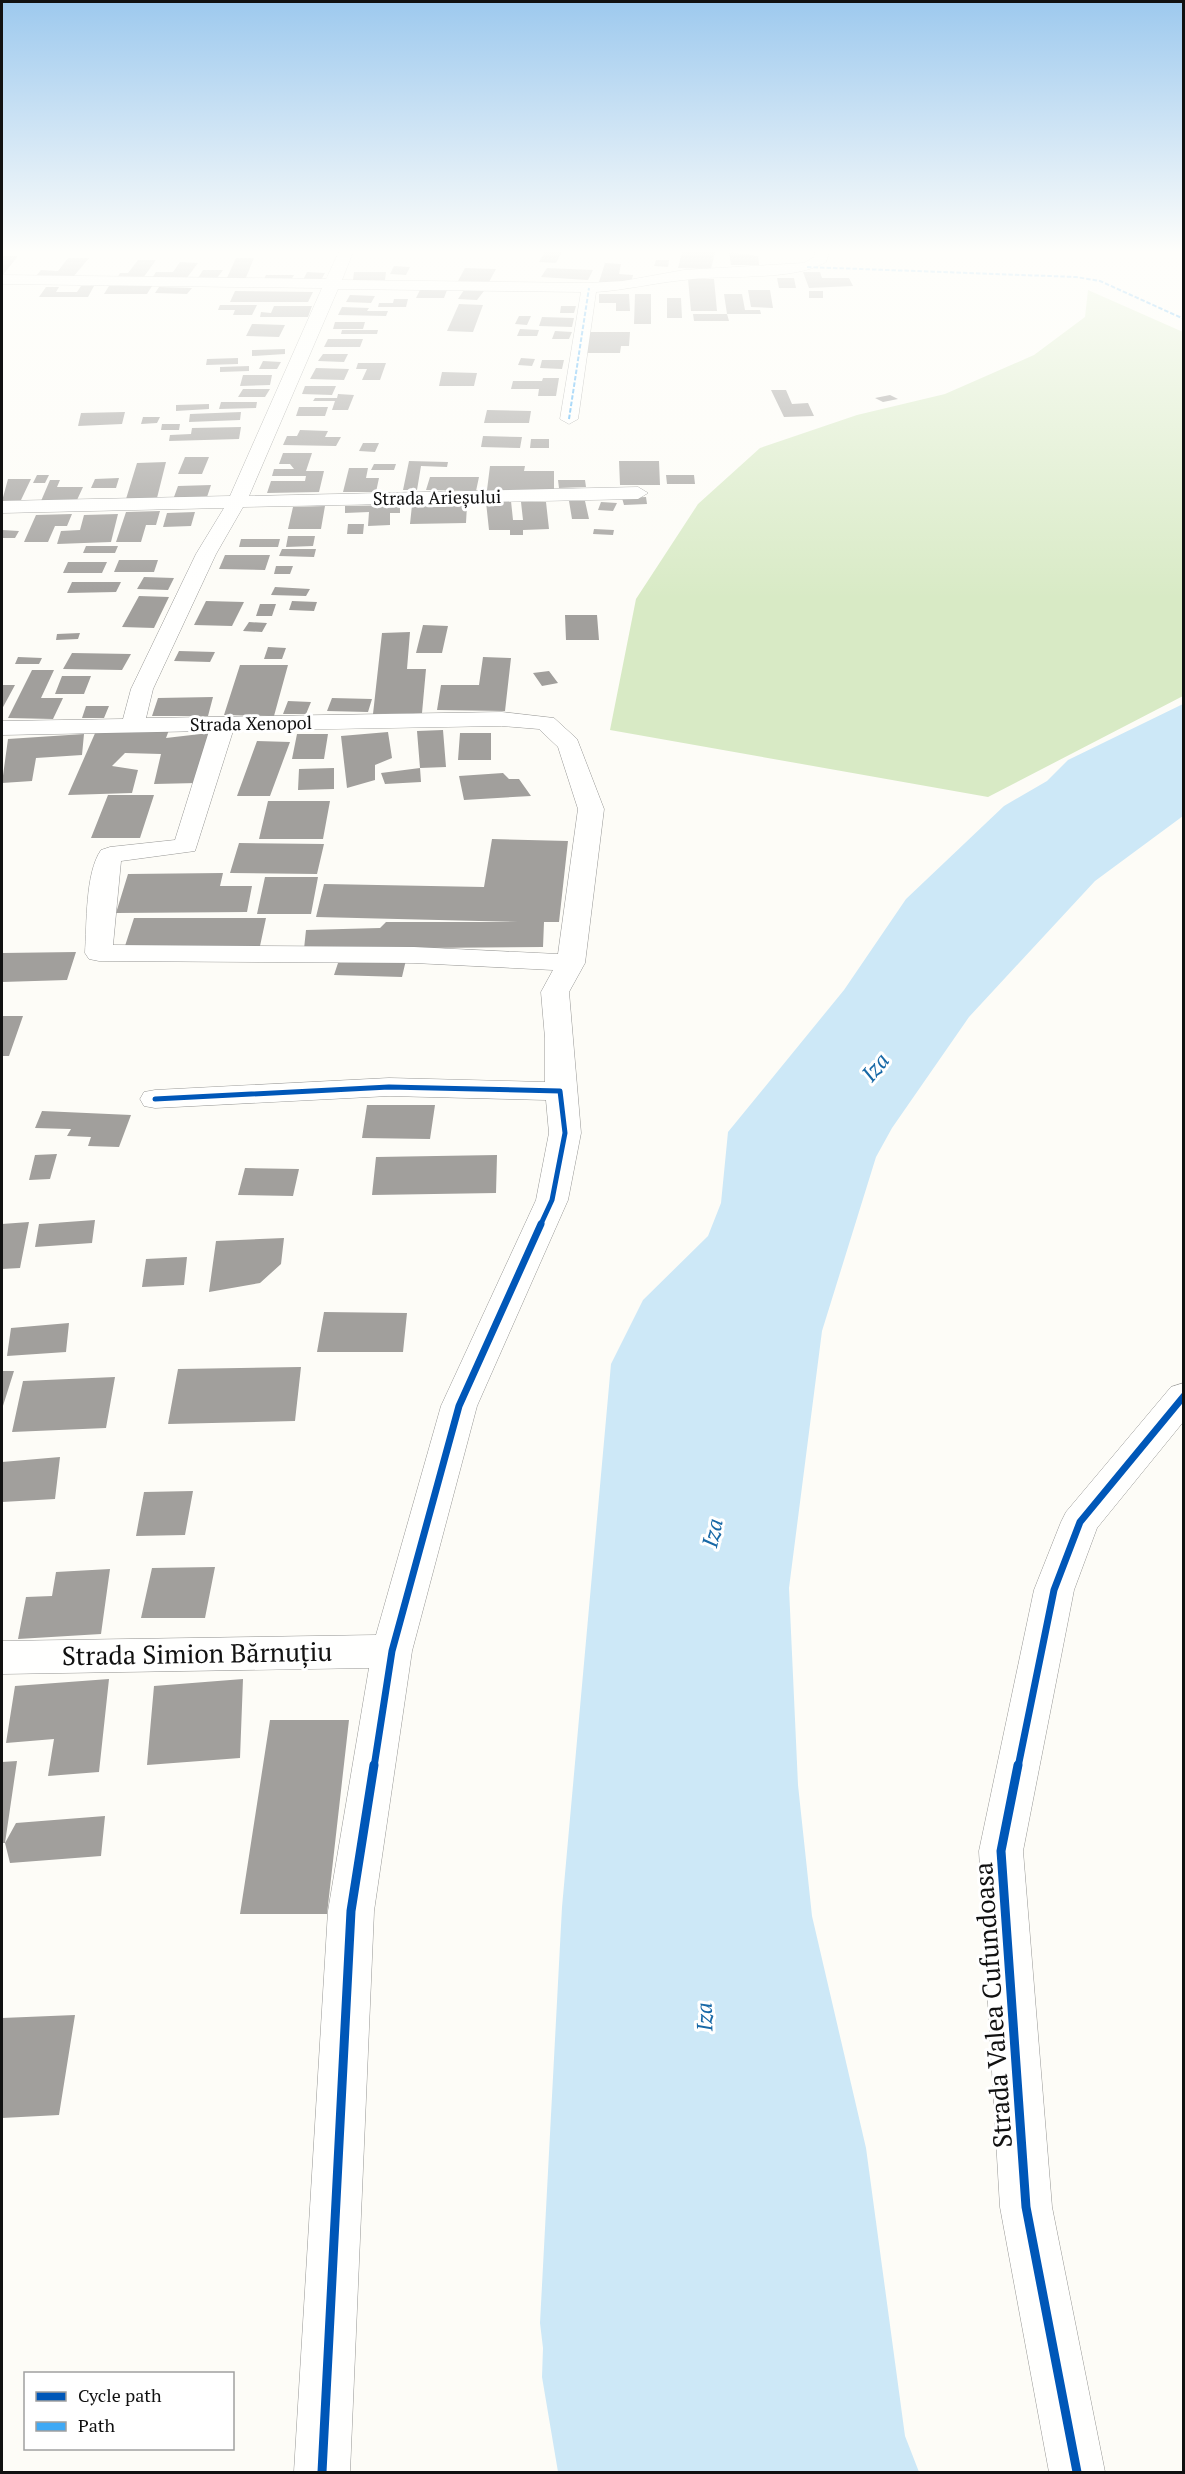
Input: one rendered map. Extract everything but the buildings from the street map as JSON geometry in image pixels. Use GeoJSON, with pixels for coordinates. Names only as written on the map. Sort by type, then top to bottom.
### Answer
{"type":"FeatureCollection","features":[{"type":"Feature","properties":{"kind":"street"},"geometry":{"type":"LineString","coordinates":[[134,725],[142,689],[206,554],[237,502],[296,367]]}},
{"type":"Feature","properties":{"kind":"street"},"geometry":{"type":"LineString","coordinates":[[569,419],[577,367]]}},
{"type":"Feature","properties":{"kind":"street","name":"Strada Arieșului"},"geometry":{"type":"LineString","coordinates":[[2,507],[638,493]]}},
{"type":"Feature","properties":{"kind":"street","name":"Strada Xenopol"},"geometry":{"type":"LineString","coordinates":[[2,729],[501,719],[546,723],[569,744],[591,808],[571,963]]}},
{"type":"Feature","properties":{"kind":"street"},"geometry":{"type":"LineString","coordinates":[[223,724],[186,846],[110,855],[105,870],[99,953],[403,954],[571,963],[555,992],[560,1038],[560,1091],[565,1133],[552,1200],[459,1406],[392,1651],[351,1911],[322,2472]]}},
{"type":"Feature","properties":{"kind":"street"},"geometry":{"type":"LineString","coordinates":[[155,1099],[389,1087],[560,1091]]}},
{"type":"Feature","properties":{"kind":"street","name":"Strada Valea Cufundoasa"},"geometry":{"type":"LineString","coordinates":[[1077,2472],[1026,2207],[1001,1851],[1054,1590],[1080,1522],[1184,1396]]}},
{"type":"Feature","properties":{"kind":"street","name":"Strada Simion Bărnuțiu"},"geometry":{"type":"LineString","coordinates":[[2,1657],[392,1651]]}},
{"type":"Feature","properties":{"kind":"green space"},"geometry":{"type":"Polygon","coordinates":[[[1006,367],[1183,367],[1183,696],[988,797],[610,730],[636,599],[698,504],[760,448],[857,415],[945,394],[1006,367]]]}},
{"type":"Feature","properties":{"kind":"water","name":"Iza"},"geometry":{"type":"Polygon","coordinates":[[[1183,704],[1183,816],[1095,881],[969,1017],[892,1128],[876,1157],[822,1331],[789,1588],[798,1785],[812,1916],[866,2148],[905,2436],[919,2472],[558,2472],[542,2377],[543,2348],[540,2323],[562,1907],[611,1364],[643,1300],[708,1236],[721,1203],[728,1132],[844,990],[906,899],[1004,806],[1047,781],[1068,760],[1183,704]]]}},
{"type":"Feature","properties":{"kind":"marked path"},"geometry":{"type":"LineString","coordinates":[[569,419],[577,367]]}},
{"type":"Feature","properties":{"kind":"cycle path"},"geometry":{"type":"LineString","coordinates":[[155,1099],[389,1087],[560,1091],[565,1133],[552,1200],[459,1406],[392,1651],[351,1911],[322,2472]]}},
{"type":"Feature","properties":{"kind":"cycle path"},"geometry":{"type":"LineString","coordinates":[[1077,2472],[1026,2207],[1001,1851],[1054,1590],[1080,1522],[1184,1396]]}}]}
